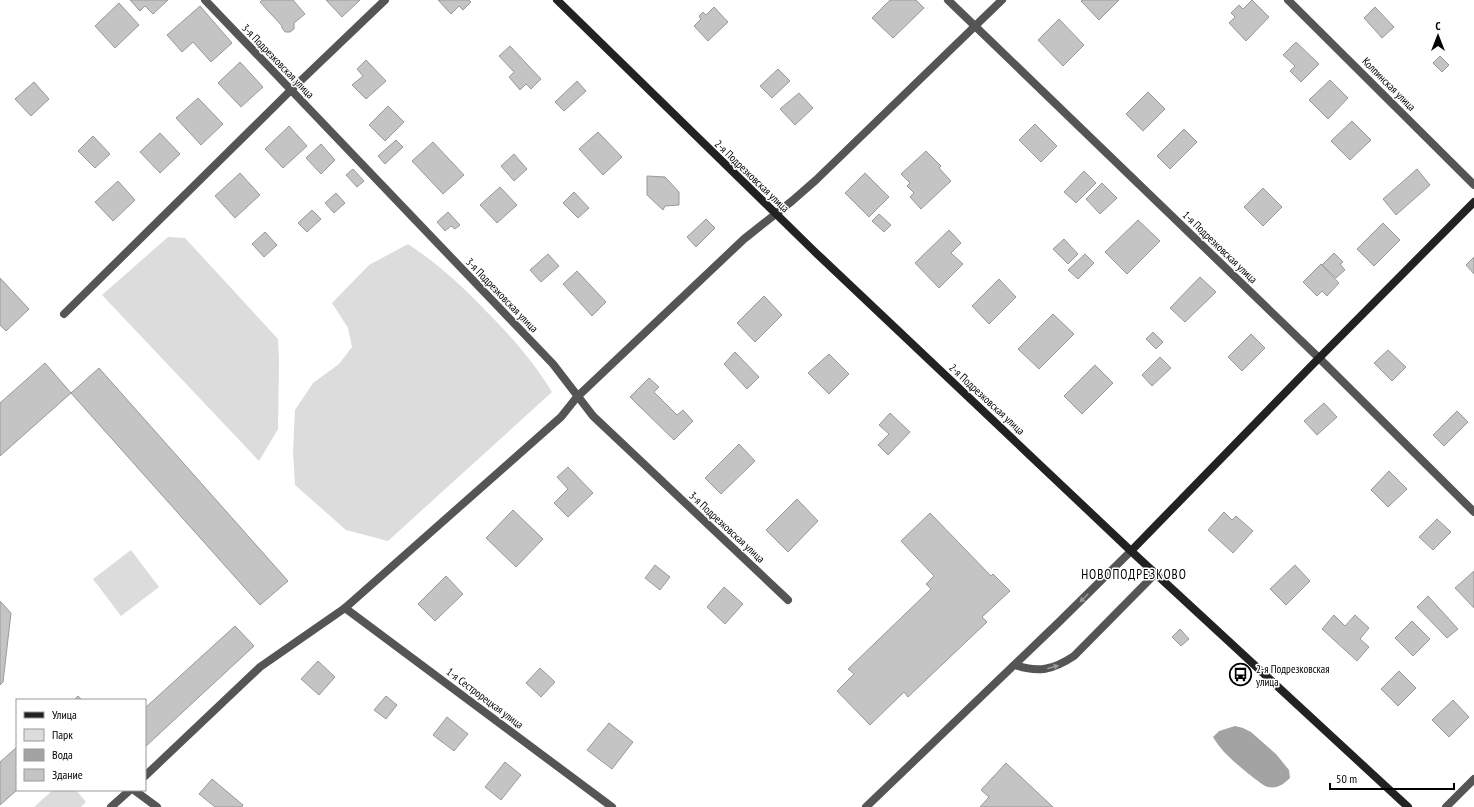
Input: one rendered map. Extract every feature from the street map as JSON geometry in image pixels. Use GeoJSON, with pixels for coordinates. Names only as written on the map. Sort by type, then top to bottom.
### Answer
{"type":"FeatureCollection","features":[{"type":"Feature","properties":{"kind":"street","name":"3-я Подрезковская улица"},"geometry":{"type":"LineString","coordinates":[[205,0],[553,364],[593,416],[788,600]]}},
{"type":"Feature","properties":{"kind":"street"},"geometry":{"type":"LineString","coordinates":[[64,314],[291,90],[385,0]]}},
{"type":"Feature","properties":{"kind":"street","name":"2-я Подрезковская улица"},"geometry":{"type":"LineString","coordinates":[[557,0],[775,214],[1131,551],[1406,806]]}},
{"type":"Feature","properties":{"kind":"street","name":"1-я Подрезковская улица"},"geometry":{"type":"LineString","coordinates":[[948,0],[1319,358],[1474,512]]}},
{"type":"Feature","properties":{"kind":"street"},"geometry":{"type":"LineString","coordinates":[[146,775],[260,667],[344,608],[561,417],[577,396],[744,240],[816,180],[1002,0]]}},
{"type":"Feature","properties":{"kind":"street","name":"Колпинская улица"},"geometry":{"type":"LineString","coordinates":[[1288,0],[1474,185]]}},
{"type":"Feature","properties":{"kind":"street"},"geometry":{"type":"LineString","coordinates":[[866,807],[1015,665],[1131,551],[1474,202]]}},
{"type":"Feature","properties":{"kind":"street"},"geometry":{"type":"LineString","coordinates":[[1015,665],[1035,670],[1047,669],[1061,665],[1074,656],[1156,573]]}},
{"type":"Feature","properties":{"kind":"street","name":"1-я Сестрорецкая улица"},"geometry":{"type":"LineString","coordinates":[[344,608],[612,807]]}},
{"type":"Feature","properties":{"kind":"street"},"geometry":{"type":"LineString","coordinates":[[1446,807],[1474,779]]}},
{"type":"Feature","properties":{"kind":"street"},"geometry":{"type":"LineString","coordinates":[[111,807],[129,791]]}},
{"type":"Feature","properties":{"kind":"street"},"geometry":{"type":"LineString","coordinates":[[135,791],[157,807]]}},
{"type":"Feature","properties":{"kind":"green space"},"geometry":{"type":"Polygon","coordinates":[[[168,237],[185,238],[278,339],[278,429],[259,461],[102,295],[168,237]]]}},
{"type":"Feature","properties":{"kind":"green space"},"geometry":{"type":"Polygon","coordinates":[[[408,244],[448,274],[494,319],[529,359],[552,392],[388,541],[346,530],[295,485],[293,452],[295,410],[313,383],[339,364],[352,347],[348,328],[332,303],[369,265],[408,244]]]}},
{"type":"Feature","properties":{"kind":"green space"},"geometry":{"type":"Polygon","coordinates":[[[131,550],[159,587],[121,616],[93,579],[131,550]]]}},
{"type":"Feature","properties":{"kind":"green space"},"geometry":{"type":"Polygon","coordinates":[[[52,791],[77,791],[86,802],[81,807],[34,807],[52,791]]]}},
{"type":"Feature","properties":{"kind":"water"},"geometry":{"type":"Polygon","coordinates":[[[1235,726],[1251,732],[1276,754],[1289,770],[1290,778],[1277,787],[1266,786],[1232,760],[1213,737],[1219,731],[1235,726]]]}},
{"type":"Feature","properties":{"kind":"building"},"geometry":{"type":"Polygon","coordinates":[[[130,0],[168,0],[153,14],[145,6],[140,11],[130,0]]]}},
{"type":"Feature","properties":{"kind":"building"},"geometry":{"type":"Polygon","coordinates":[[[262,0],[293,0],[305,14],[294,23],[294,29],[290,32],[285,32],[282,26],[260,2],[262,0]]]}},
{"type":"Feature","properties":{"kind":"building"},"geometry":{"type":"Polygon","coordinates":[[[326,0],[360,0],[342,17],[326,0]]]}},
{"type":"Feature","properties":{"kind":"building"},"geometry":{"type":"Polygon","coordinates":[[[438,0],[469,0],[471,2],[463,10],[459,6],[451,14],[438,0]]]}},
{"type":"Feature","properties":{"kind":"building"},"geometry":{"type":"Polygon","coordinates":[[[890,0],[916,0],[924,8],[893,38],[872,18],[890,0]]]}},
{"type":"Feature","properties":{"kind":"building"},"geometry":{"type":"Polygon","coordinates":[[[1119,0],[1099,20],[1081,1],[1119,0]]]}},
{"type":"Feature","properties":{"kind":"building"},"geometry":{"type":"Polygon","coordinates":[[[1252,0],[1269,17],[1246,41],[1229,23],[1235,17],[1231,13],[1239,5],[1243,9],[1252,0]]]}},
{"type":"Feature","properties":{"kind":"building"},"geometry":{"type":"Polygon","coordinates":[[[119,3],[139,25],[115,48],[95,26],[119,3]]]}},
{"type":"Feature","properties":{"kind":"building"},"geometry":{"type":"Polygon","coordinates":[[[200,6],[232,43],[211,62],[193,42],[182,52],[167,35],[200,6]]]}},
{"type":"Feature","properties":{"kind":"building"},"geometry":{"type":"Polygon","coordinates":[[[714,7],[728,22],[708,41],[694,26],[701,19],[699,16],[703,12],[706,15],[714,7]]]}},
{"type":"Feature","properties":{"kind":"building"},"geometry":{"type":"Polygon","coordinates":[[[1375,7],[1394,27],[1382,38],[1364,18],[1375,7]]]}},
{"type":"Feature","properties":{"kind":"building"},"geometry":{"type":"Polygon","coordinates":[[[1059,19],[1084,45],[1063,66],[1038,40],[1059,19]]]}},
{"type":"Feature","properties":{"kind":"building"},"geometry":{"type":"Polygon","coordinates":[[[1296,42],[1319,64],[1301,82],[1290,71],[1295,66],[1283,55],[1296,42]]]}},
{"type":"Feature","properties":{"kind":"building"},"geometry":{"type":"Polygon","coordinates":[[[510,46],[541,79],[531,89],[526,84],[520,90],[509,77],[514,72],[499,56],[510,46]]]}},
{"type":"Feature","properties":{"kind":"building"},"geometry":{"type":"Polygon","coordinates":[[[1440,56],[1449,65],[1442,72],[1433,63],[1440,56]]]}},
{"type":"Feature","properties":{"kind":"building"},"geometry":{"type":"Polygon","coordinates":[[[366,60],[386,81],[366,99],[352,85],[363,76],[357,69],[366,60]]]}},
{"type":"Feature","properties":{"kind":"building"},"geometry":{"type":"Polygon","coordinates":[[[240,62],[263,87],[241,107],[218,83],[240,62]]]}},
{"type":"Feature","properties":{"kind":"building"},"geometry":{"type":"Polygon","coordinates":[[[778,69],[790,81],[772,98],[760,86],[778,69]]]}},
{"type":"Feature","properties":{"kind":"building"},"geometry":{"type":"Polygon","coordinates":[[[1330,80],[1348,98],[1328,119],[1309,100],[1330,80]]]}},
{"type":"Feature","properties":{"kind":"building"},"geometry":{"type":"Polygon","coordinates":[[[577,81],[586,91],[564,111],[555,102],[577,81]]]}},
{"type":"Feature","properties":{"kind":"building"},"geometry":{"type":"Polygon","coordinates":[[[34,82],[49,99],[31,116],[15,99],[34,82]]]}},
{"type":"Feature","properties":{"kind":"building"},"geometry":{"type":"Polygon","coordinates":[[[1148,92],[1165,109],[1143,131],[1126,114],[1148,92]]]}},
{"type":"Feature","properties":{"kind":"building"},"geometry":{"type":"Polygon","coordinates":[[[799,93],[813,108],[795,125],[780,109],[799,93]]]}},
{"type":"Feature","properties":{"kind":"building"},"geometry":{"type":"Polygon","coordinates":[[[198,98],[223,124],[201,145],[176,118],[198,98]]]}},
{"type":"Feature","properties":{"kind":"building"},"geometry":{"type":"Polygon","coordinates":[[[388,106],[404,122],[385,141],[369,125],[388,106]]]}},
{"type":"Feature","properties":{"kind":"building"},"geometry":{"type":"Polygon","coordinates":[[[1352,121],[1371,140],[1350,160],[1331,141],[1352,121]]]}},
{"type":"Feature","properties":{"kind":"building"},"geometry":{"type":"Polygon","coordinates":[[[1035,124],[1057,146],[1041,162],[1019,140],[1035,124]]]}},
{"type":"Feature","properties":{"kind":"building"},"geometry":{"type":"Polygon","coordinates":[[[289,126],[307,146],[283,168],[265,149],[289,126]]]}},
{"type":"Feature","properties":{"kind":"building"},"geometry":{"type":"Polygon","coordinates":[[[1184,129],[1197,142],[1170,169],[1157,156],[1184,129]]]}},
{"type":"Feature","properties":{"kind":"building"},"geometry":{"type":"Polygon","coordinates":[[[598,132],[622,157],[603,175],[579,149],[598,132]]]}},
{"type":"Feature","properties":{"kind":"building"},"geometry":{"type":"Polygon","coordinates":[[[160,133],[180,154],[160,173],[140,152],[160,133]]]}},
{"type":"Feature","properties":{"kind":"building"},"geometry":{"type":"Polygon","coordinates":[[[93,136],[110,154],[95,168],[78,151],[93,136]]]}},
{"type":"Feature","properties":{"kind":"building"},"geometry":{"type":"Polygon","coordinates":[[[396,140],[403,147],[385,164],[378,156],[396,140]]]}},
{"type":"Feature","properties":{"kind":"building"},"geometry":{"type":"Polygon","coordinates":[[[433,142],[464,175],[443,194],[412,161],[433,142]]]}},
{"type":"Feature","properties":{"kind":"building"},"geometry":{"type":"Polygon","coordinates":[[[321,144],[335,160],[321,174],[306,158],[321,144]]]}},
{"type":"Feature","properties":{"kind":"building"},"geometry":{"type":"Polygon","coordinates":[[[926,151],[941,166],[939,168],[951,181],[921,209],[910,197],[914,193],[907,186],[910,183],[901,174],[926,151]]]}},
{"type":"Feature","properties":{"kind":"building"},"geometry":{"type":"Polygon","coordinates":[[[514,154],[527,169],[514,181],[501,166],[514,154]]]}},
{"type":"Feature","properties":{"kind":"building"},"geometry":{"type":"Polygon","coordinates":[[[353,169],[364,181],[357,187],[346,175],[353,169]]]}},
{"type":"Feature","properties":{"kind":"building"},"geometry":{"type":"Polygon","coordinates":[[[1417,169],[1430,185],[1396,215],[1383,199],[1417,169]]]}},
{"type":"Feature","properties":{"kind":"building"},"geometry":{"type":"Polygon","coordinates":[[[1084,171],[1096,183],[1076,203],[1064,192],[1084,171]]]}},
{"type":"Feature","properties":{"kind":"building"},"geometry":{"type":"Polygon","coordinates":[[[240,173],[260,195],[235,218],[215,196],[240,173]]]}},
{"type":"Feature","properties":{"kind":"building"},"geometry":{"type":"Polygon","coordinates":[[[865,173],[889,197],[869,217],[845,193],[865,173]]]}},
{"type":"Feature","properties":{"kind":"building"},"geometry":{"type":"Polygon","coordinates":[[[647,176],[665,177],[679,192],[679,205],[665,206],[663,210],[647,195],[647,176]]]}},
{"type":"Feature","properties":{"kind":"building"},"geometry":{"type":"Polygon","coordinates":[[[118,181],[135,200],[113,221],[95,202],[118,181]]]}},
{"type":"Feature","properties":{"kind":"building"},"geometry":{"type":"Polygon","coordinates":[[[1102,183],[1117,198],[1100,214],[1086,199],[1102,183]]]}},
{"type":"Feature","properties":{"kind":"building"},"geometry":{"type":"Polygon","coordinates":[[[500,187],[517,205],[497,223],[480,205],[500,187]]]}},
{"type":"Feature","properties":{"kind":"building"},"geometry":{"type":"Polygon","coordinates":[[[1263,188],[1282,207],[1263,226],[1244,207],[1263,188]]]}},
{"type":"Feature","properties":{"kind":"building"},"geometry":{"type":"Polygon","coordinates":[[[574,192],[589,208],[578,218],[563,203],[574,192]]]}},
{"type":"Feature","properties":{"kind":"building"},"geometry":{"type":"Polygon","coordinates":[[[336,193],[345,203],[334,213],[325,203],[336,193]]]}},
{"type":"Feature","properties":{"kind":"building"},"geometry":{"type":"Polygon","coordinates":[[[312,210],[321,219],[307,232],[298,223],[312,210]]]}},
{"type":"Feature","properties":{"kind":"building"},"geometry":{"type":"Polygon","coordinates":[[[448,212],[460,225],[455,229],[451,226],[445,231],[437,222],[448,212]]]}},
{"type":"Feature","properties":{"kind":"building"},"geometry":{"type":"Polygon","coordinates":[[[879,214],[891,225],[884,232],[872,221],[879,214]]]}},
{"type":"Feature","properties":{"kind":"building"},"geometry":{"type":"Polygon","coordinates":[[[706,219],[715,228],[696,247],[687,237],[706,219]]]}},
{"type":"Feature","properties":{"kind":"building"},"geometry":{"type":"Polygon","coordinates":[[[1138,220],[1160,241],[1127,274],[1105,252],[1138,220]]]}},
{"type":"Feature","properties":{"kind":"building"},"geometry":{"type":"Polygon","coordinates":[[[1383,223],[1400,240],[1374,266],[1357,249],[1383,223]]]}},
{"type":"Feature","properties":{"kind":"building"},"geometry":{"type":"Polygon","coordinates":[[[949,230],[961,243],[951,253],[963,264],[939,288],[915,263],[949,230]]]}},
{"type":"Feature","properties":{"kind":"building"},"geometry":{"type":"Polygon","coordinates":[[[265,232],[277,245],[264,257],[252,244],[265,232]]]}},
{"type":"Feature","properties":{"kind":"building"},"geometry":{"type":"Polygon","coordinates":[[[1064,239],[1078,254],[1068,264],[1053,249],[1064,239]]]}},
{"type":"Feature","properties":{"kind":"building"},"geometry":{"type":"Polygon","coordinates":[[[1334,253],[1343,262],[1340,264],[1345,270],[1336,278],[1322,265],[1334,253]]]}},
{"type":"Feature","properties":{"kind":"building"},"geometry":{"type":"Polygon","coordinates":[[[548,254],[559,266],[541,282],[530,270],[548,254]]]}},
{"type":"Feature","properties":{"kind":"building"},"geometry":{"type":"Polygon","coordinates":[[[1085,254],[1094,263],[1078,279],[1068,270],[1085,254]]]}},
{"type":"Feature","properties":{"kind":"building"},"geometry":{"type":"Polygon","coordinates":[[[1474,257],[1474,274],[1466,265],[1474,257]]]}},
{"type":"Feature","properties":{"kind":"building"},"geometry":{"type":"Polygon","coordinates":[[[1321,264],[1339,283],[1327,296],[1322,291],[1317,296],[1303,282],[1321,264]]]}},
{"type":"Feature","properties":{"kind":"building"},"geometry":{"type":"Polygon","coordinates":[[[577,271],[606,302],[592,316],[563,284],[577,271]]]}},
{"type":"Feature","properties":{"kind":"building"},"geometry":{"type":"Polygon","coordinates":[[[1200,277],[1216,292],[1185,322],[1170,308],[1200,277]]]}},
{"type":"Feature","properties":{"kind":"building"},"geometry":{"type":"Polygon","coordinates":[[[0,278],[29,309],[6,331],[0,325],[0,278]]]}},
{"type":"Feature","properties":{"kind":"building"},"geometry":{"type":"Polygon","coordinates":[[[999,279],[1016,297],[989,324],[972,306],[999,279]]]}},
{"type":"Feature","properties":{"kind":"building"},"geometry":{"type":"Polygon","coordinates":[[[764,296],[782,315],[755,342],[737,323],[764,296]]]}},
{"type":"Feature","properties":{"kind":"building"},"geometry":{"type":"Polygon","coordinates":[[[1053,314],[1074,334],[1039,369],[1018,349],[1053,314]]]}},
{"type":"Feature","properties":{"kind":"building"},"geometry":{"type":"Polygon","coordinates":[[[1153,332],[1163,342],[1156,349],[1146,339],[1153,332]]]}},
{"type":"Feature","properties":{"kind":"building"},"geometry":{"type":"Polygon","coordinates":[[[1251,334],[1265,348],[1242,371],[1228,357],[1251,334]]]}},
{"type":"Feature","properties":{"kind":"building"},"geometry":{"type":"Polygon","coordinates":[[[1388,350],[1406,367],[1392,381],[1374,363],[1388,350]]]}},
{"type":"Feature","properties":{"kind":"building"},"geometry":{"type":"Polygon","coordinates":[[[735,352],[759,377],[747,389],[724,364],[735,352]]]}},
{"type":"Feature","properties":{"kind":"building"},"geometry":{"type":"Polygon","coordinates":[[[829,354],[849,374],[829,394],[808,373],[829,354]]]}},
{"type":"Feature","properties":{"kind":"building"},"geometry":{"type":"Polygon","coordinates":[[[1160,357],[1171,368],[1152,386],[1142,375],[1160,357]]]}},
{"type":"Feature","properties":{"kind":"building"},"geometry":{"type":"Polygon","coordinates":[[[45,363],[71,393],[0,456],[0,403],[45,363]]]}},
{"type":"Feature","properties":{"kind":"building"},"geometry":{"type":"Polygon","coordinates":[[[1095,365],[1113,383],[1082,414],[1064,396],[1095,365]]]}},
{"type":"Feature","properties":{"kind":"building"},"geometry":{"type":"Polygon","coordinates":[[[99,368],[288,581],[260,605],[71,393],[99,368]]]}},
{"type":"Feature","properties":{"kind":"building"},"geometry":{"type":"Polygon","coordinates":[[[649,378],[659,387],[654,392],[677,415],[683,410],[693,421],[674,440],[630,397],[649,378]]]}},
{"type":"Feature","properties":{"kind":"building"},"geometry":{"type":"Polygon","coordinates":[[[1324,403],[1337,417],[1317,435],[1304,421],[1324,403]]]}},
{"type":"Feature","properties":{"kind":"building"},"geometry":{"type":"Polygon","coordinates":[[[1457,411],[1468,422],[1444,446],[1433,435],[1457,411]]]}},
{"type":"Feature","properties":{"kind":"building"},"geometry":{"type":"Polygon","coordinates":[[[890,413],[910,432],[888,455],[878,445],[889,434],[879,425],[890,413]]]}},
{"type":"Feature","properties":{"kind":"building"},"geometry":{"type":"Polygon","coordinates":[[[739,444],[755,461],[721,494],[705,478],[739,444]]]}},
{"type":"Feature","properties":{"kind":"building"},"geometry":{"type":"Polygon","coordinates":[[[568,467],[593,493],[568,517],[554,503],[568,489],[557,477],[568,467]]]}},
{"type":"Feature","properties":{"kind":"building"},"geometry":{"type":"Polygon","coordinates":[[[1389,471],[1407,489],[1388,507],[1371,490],[1389,471]]]}},
{"type":"Feature","properties":{"kind":"building"},"geometry":{"type":"Polygon","coordinates":[[[797,499],[818,521],[788,552],[766,530],[797,499]]]}},
{"type":"Feature","properties":{"kind":"building"},"geometry":{"type":"Polygon","coordinates":[[[513,510],[543,539],[516,567],[486,538],[513,510]]]}},
{"type":"Feature","properties":{"kind":"building"},"geometry":{"type":"Polygon","coordinates":[[[1224,512],[1232,520],[1236,516],[1253,531],[1233,553],[1208,530],[1224,512]]]}},
{"type":"Feature","properties":{"kind":"building"},"geometry":{"type":"Polygon","coordinates":[[[930,513],[991,576],[993,574],[1010,591],[982,617],[987,622],[908,697],[904,692],[870,725],[837,691],[854,674],[848,669],[931,589],[926,584],[934,576],[901,541],[930,513]]]}},
{"type":"Feature","properties":{"kind":"building"},"geometry":{"type":"Polygon","coordinates":[[[1437,519],[1451,532],[1433,550],[1419,537],[1437,519]]]}},
{"type":"Feature","properties":{"kind":"building"},"geometry":{"type":"Polygon","coordinates":[[[655,565],[670,577],[660,590],[645,578],[655,565]]]}},
{"type":"Feature","properties":{"kind":"building"},"geometry":{"type":"Polygon","coordinates":[[[1295,565],[1310,581],[1286,605],[1270,589],[1295,565]]]}},
{"type":"Feature","properties":{"kind":"building"},"geometry":{"type":"Polygon","coordinates":[[[1474,571],[1474,608],[1455,588],[1474,571]]]}},
{"type":"Feature","properties":{"kind":"building"},"geometry":{"type":"Polygon","coordinates":[[[446,576],[463,594],[435,621],[418,604],[446,576]]]}},
{"type":"Feature","properties":{"kind":"building"},"geometry":{"type":"Polygon","coordinates":[[[724,587],[743,604],[725,624],[707,607],[724,587]]]}},
{"type":"Feature","properties":{"kind":"building"},"geometry":{"type":"Polygon","coordinates":[[[1428,596],[1458,629],[1447,638],[1417,607],[1428,596]]]}},
{"type":"Feature","properties":{"kind":"building"},"geometry":{"type":"Polygon","coordinates":[[[0,601],[11,613],[3,682],[0,685],[0,601]]]}},
{"type":"Feature","properties":{"kind":"building"},"geometry":{"type":"Polygon","coordinates":[[[1334,615],[1345,626],[1355,615],[1369,628],[1360,639],[1369,647],[1357,661],[1322,629],[1334,615]]]}},
{"type":"Feature","properties":{"kind":"building"},"geometry":{"type":"Polygon","coordinates":[[[1412,621],[1430,639],[1413,656],[1395,638],[1412,621]]]}},
{"type":"Feature","properties":{"kind":"building"},"geometry":{"type":"Polygon","coordinates":[[[235,626],[254,646],[146,746],[146,707],[235,626]]]}},
{"type":"Feature","properties":{"kind":"building"},"geometry":{"type":"Polygon","coordinates":[[[1180,629],[1189,639],[1181,646],[1172,637],[1180,629]]]}},
{"type":"Feature","properties":{"kind":"building"},"geometry":{"type":"Polygon","coordinates":[[[318,661],[335,677],[319,695],[301,679],[318,661]]]}},
{"type":"Feature","properties":{"kind":"building"},"geometry":{"type":"Polygon","coordinates":[[[540,668],[555,682],[541,697],[526,683],[540,668]]]}},
{"type":"Feature","properties":{"kind":"building"},"geometry":{"type":"Polygon","coordinates":[[[1399,671],[1416,688],[1398,706],[1381,689],[1399,671]]]}},
{"type":"Feature","properties":{"kind":"building"},"geometry":{"type":"Polygon","coordinates":[[[386,696],[397,705],[386,719],[374,710],[386,696]]]}},
{"type":"Feature","properties":{"kind":"building"},"geometry":{"type":"Polygon","coordinates":[[[1453,700],[1469,717],[1449,737],[1432,720],[1453,700]]]}},
{"type":"Feature","properties":{"kind":"building"},"geometry":{"type":"Polygon","coordinates":[[[447,717],[468,734],[454,751],[433,735],[447,717]]]}},
{"type":"Feature","properties":{"kind":"building"},"geometry":{"type":"Polygon","coordinates":[[[609,723],[633,742],[612,769],[587,750],[609,723]]]}},
{"type":"Feature","properties":{"kind":"building"},"geometry":{"type":"Polygon","coordinates":[[[16,748],[16,791],[0,805],[0,762],[16,748]]]}},
{"type":"Feature","properties":{"kind":"building"},"geometry":{"type":"Polygon","coordinates":[[[505,762],[521,775],[501,800],[485,787],[505,762]]]}},
{"type":"Feature","properties":{"kind":"building"},"geometry":{"type":"Polygon","coordinates":[[[1006,763],[1053,807],[980,807],[989,797],[981,790],[1006,763]]]}},
{"type":"Feature","properties":{"kind":"building"},"geometry":{"type":"Polygon","coordinates":[[[212,779],[243,805],[242,807],[215,807],[199,794],[212,779]]]}},
{"type":"Feature","properties":{"kind":"place","name":"2-я Подрезковская улица"},"geometry":{"type":"Point","coordinates":[1241,675]}},
{"type":"Feature","properties":{"kind":"district","name":"НОВОПОДРЕЗКОВО"},"geometry":{"type":"Point","coordinates":[1134,574]}}]}
